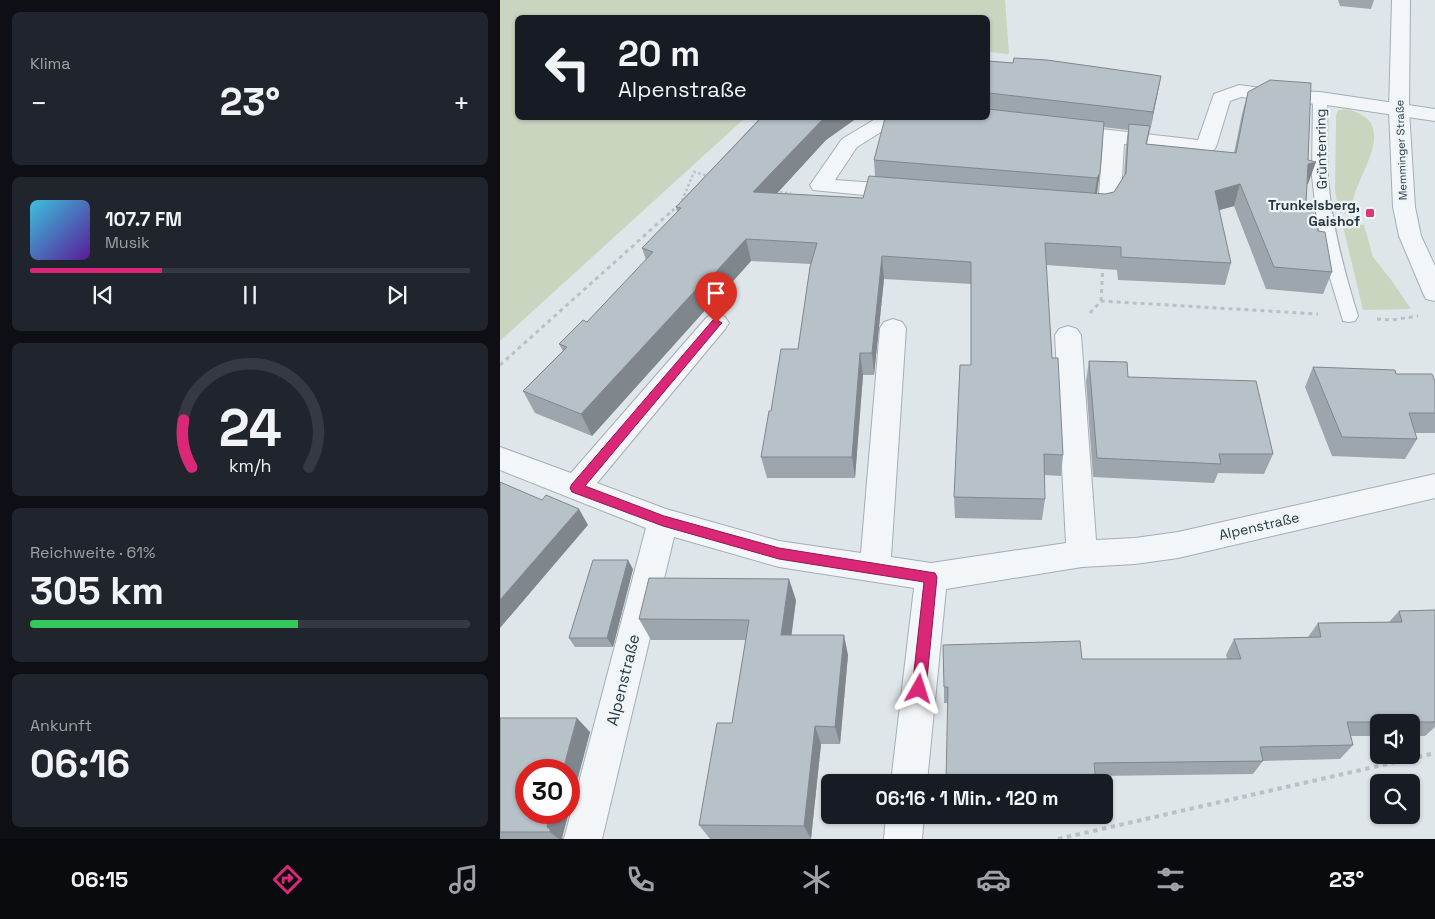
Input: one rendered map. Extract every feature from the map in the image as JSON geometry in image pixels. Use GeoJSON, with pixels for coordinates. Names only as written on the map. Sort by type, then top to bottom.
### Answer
{"type":"FeatureCollection","features":[{"type":"Feature","properties":{"kind":"street","name":"Memminger Straße"},"geometry":{"type":"LineString","coordinates":[[1401,0],[1399,110],[1404,207],[1410,236],[1427,279],[1435,293]]}},
{"type":"Feature","properties":{"kind":"street","name":"Grüntenring"},"geometry":{"type":"LineString","coordinates":[[1046,128],[1206,147],[1220,98],[1239,91],[1275,96],[1320,98],[1435,115]]}},
{"type":"Feature","properties":{"kind":"street"},"geometry":{"type":"LineString","coordinates":[[912,120],[885,121],[849,143],[821,185],[927,194]]}},
{"type":"Feature","properties":{"kind":"street"},"geometry":{"type":"LineString","coordinates":[[1062,205],[1101,208],[1110,194],[1114,136]]}},
{"type":"Feature","properties":{"kind":"street"},"geometry":{"type":"LineString","coordinates":[[576,488],[716,323]]}},
{"type":"Feature","properties":{"kind":"street"},"geometry":{"type":"LineString","coordinates":[[875,568],[893,328]]}},
{"type":"Feature","properties":{"kind":"street"},"geometry":{"type":"LineString","coordinates":[[1068,335],[1082,554]]}},
{"type":"Feature","properties":{"kind":"street","name":"Alpenstraße"},"geometry":{"type":"LineString","coordinates":[[500,458],[663,521],[779,554],[931,577],[1082,554],[1135,551],[1178,545],[1435,486]]}},
{"type":"Feature","properties":{"kind":"street","name":"Alpenstraße"},"geometry":{"type":"LineString","coordinates":[[582,839],[663,521]]}},
{"type":"Feature","properties":{"kind":"street"},"geometry":{"type":"LineString","coordinates":[[910,774],[931,577]]}},
{"type":"Feature","properties":{"kind":"street"},"geometry":{"type":"LineString","coordinates":[[903,839],[904,824]]}},
{"type":"Feature","properties":{"kind":"lane","name":"Grüntenring"},"geometry":{"type":"LineString","coordinates":[[1320,98],[1321,186],[1324,213],[1334,264],[1349,316]]}},
{"type":"Feature","properties":{"kind":"path"},"geometry":{"type":"LineString","coordinates":[[500,365],[681,203],[694,172],[711,177]]}},
{"type":"Feature","properties":{"kind":"path"},"geometry":{"type":"LineString","coordinates":[[772,192],[781,194],[813,192],[821,185]]}},
{"type":"Feature","properties":{"kind":"path"},"geometry":{"type":"LineString","coordinates":[[1068,335],[1101,302],[1105,230],[1101,208]]}},
{"type":"Feature","properties":{"kind":"path"},"geometry":{"type":"LineString","coordinates":[[1101,302],[1392,320],[1426,315]]}},
{"type":"Feature","properties":{"kind":"path"},"geometry":{"type":"LineString","coordinates":[[1058,839],[1435,753]]}},
{"type":"Feature","properties":{"kind":"green space"},"geometry":{"type":"Polygon","coordinates":[[[500,0],[1005,0],[1009,54],[990,52],[990,15],[515,15],[515,120],[743,120],[500,341],[500,0]]]}},
{"type":"Feature","properties":{"kind":"green space"},"geometry":{"type":"Polygon","coordinates":[[[1345,109],[1361,114],[1370,122],[1374,132],[1374,143],[1355,193],[1351,212],[1346,213],[1338,208],[1335,191],[1336,116],[1338,110],[1345,109]]]}},
{"type":"Feature","properties":{"kind":"green space"},"geometry":{"type":"Polygon","coordinates":[[[1342,222],[1364,225],[1373,257],[1411,309],[1363,310],[1342,222]]]}},
{"type":"Feature","properties":{"kind":"building"},"geometry":{"type":"Polygon","coordinates":[[[1014,58],[1047,60],[1161,76],[1153,112],[990,93],[990,61],[1013,63],[1014,58]]]}},
{"type":"Feature","properties":{"kind":"building"},"geometry":{"type":"Polygon","coordinates":[[[1270,80],[1311,83],[1308,160],[1316,162],[1308,164],[1306,203],[1314,203],[1318,231],[1325,232],[1332,272],[1274,267],[1240,184],[1215,191],[1231,263],[1121,257],[1121,247],[1045,243],[1052,358],[1058,358],[1063,455],[1044,454],[1045,499],[954,497],[960,365],[971,365],[971,262],[882,256],[872,353],[860,353],[852,457],[761,457],[781,349],[798,349],[810,267],[817,243],[746,239],[702,287],[703,282],[581,414],[523,391],[567,347],[559,344],[583,320],[587,322],[653,252],[642,248],[681,208],[676,207],[759,120],[822,120],[753,192],[863,198],[869,176],[1105,194],[1114,192],[1126,173],[1129,124],[1150,126],[1146,144],[1236,153],[1248,92],[1270,80]]]}},
{"type":"Feature","properties":{"kind":"building"},"geometry":{"type":"Polygon","coordinates":[[[990,109],[1104,122],[1100,173],[1097,178],[874,160],[884,120],[990,120],[990,109]]]}},
{"type":"Feature","properties":{"kind":"building"},"geometry":{"type":"Polygon","coordinates":[[[1089,361],[1127,362],[1128,377],[1256,381],[1273,454],[1219,454],[1221,464],[1097,458],[1089,361]]]}},
{"type":"Feature","properties":{"kind":"building"},"geometry":{"type":"Polygon","coordinates":[[[1313,367],[1395,370],[1396,374],[1432,374],[1435,381],[1435,413],[1409,413],[1417,439],[1342,437],[1313,367]]]}},
{"type":"Feature","properties":{"kind":"building"},"geometry":{"type":"Polygon","coordinates":[[[500,482],[542,500],[546,495],[579,509],[500,600],[500,482]]]}},
{"type":"Feature","properties":{"kind":"building"},"geometry":{"type":"Polygon","coordinates":[[[593,560],[628,560],[607,638],[569,638],[593,560]]]}},
{"type":"Feature","properties":{"kind":"building"},"geometry":{"type":"Polygon","coordinates":[[[649,578],[789,579],[781,635],[844,635],[835,727],[815,726],[804,826],[699,825],[717,723],[732,723],[749,620],[639,619],[649,578]]]}},
{"type":"Feature","properties":{"kind":"building"},"geometry":{"type":"Polygon","coordinates":[[[1435,610],[1435,722],[1420,722],[1420,714],[1370,714],[1370,722],[1347,722],[1353,745],[1260,747],[1263,761],[1094,763],[1095,774],[946,774],[948,687],[944,687],[943,645],[1080,641],[1082,659],[1241,659],[1234,639],[1321,637],[1318,623],[1402,622],[1399,611],[1435,610]]]}},
{"type":"Feature","properties":{"kind":"building"},"geometry":{"type":"Polygon","coordinates":[[[500,718],[577,718],[566,759],[515,759],[515,824],[548,824],[547,827],[550,829],[550,832],[500,832],[500,718]]]}},
{"type":"Feature","properties":{"kind":"place","name":"Trunkelsberg, Gaishof"},"geometry":{"type":"Point","coordinates":[1370,213]}},
{"type":"Feature","properties":{"kind":"route"},"geometry":{"type":"LineString","coordinates":[[716,323],[576,488],[663,521],[779,554],[931,577],[919,689]]}}]}
